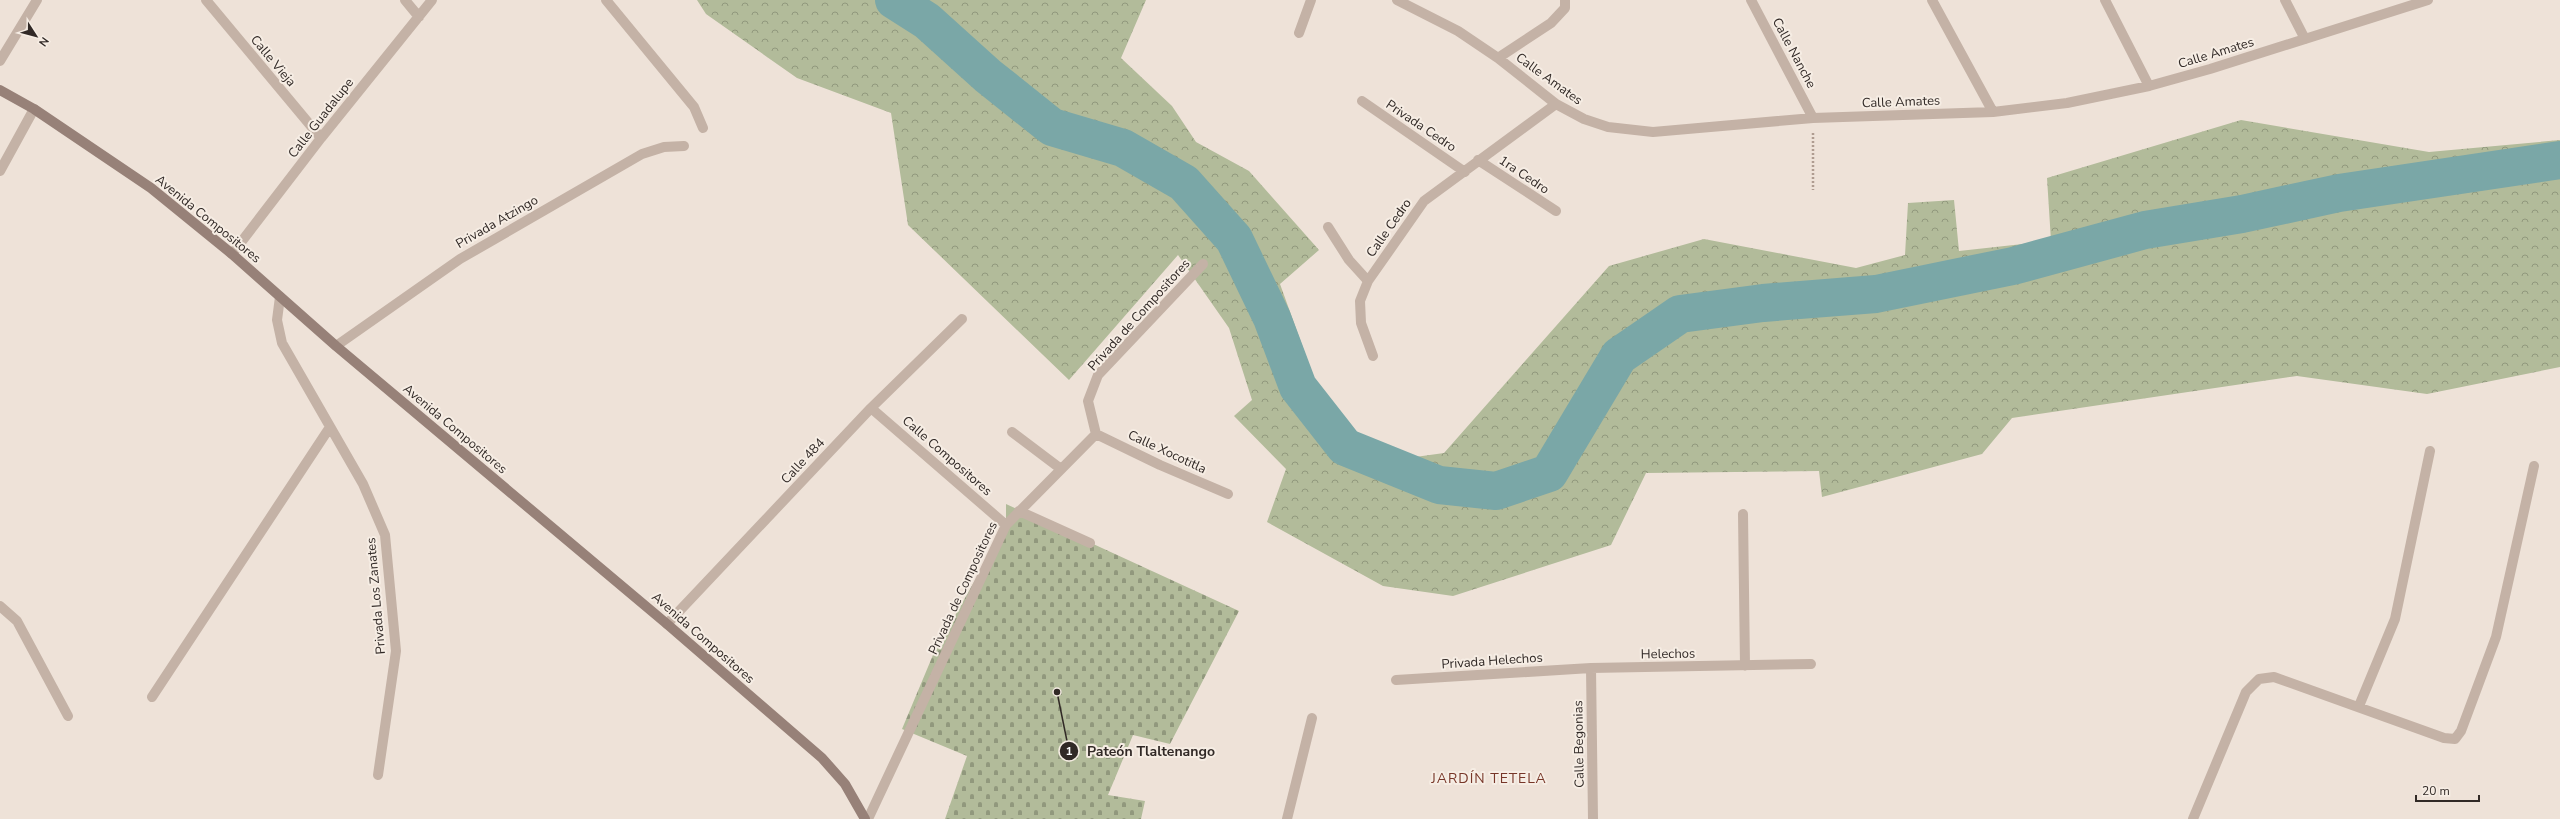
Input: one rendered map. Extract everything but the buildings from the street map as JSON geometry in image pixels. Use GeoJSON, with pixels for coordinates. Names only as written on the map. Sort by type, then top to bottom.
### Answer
{"type":"FeatureCollection","features":[{"type":"Feature","properties":{"kind":"street"},"geometry":{"type":"LineString","coordinates":[[0,60],[37,0]]}},
{"type":"Feature","properties":{"kind":"street","name":"Calle Vieja"},"geometry":{"type":"LineString","coordinates":[[206,0],[321,138]]}},
{"type":"Feature","properties":{"kind":"street"},"geometry":{"type":"LineString","coordinates":[[405,0],[419,17]]}},
{"type":"Feature","properties":{"kind":"street","name":"Calle Guadalupe"},"geometry":{"type":"LineString","coordinates":[[232,254],[321,138],[432,0]]}},
{"type":"Feature","properties":{"kind":"street"},"geometry":{"type":"LineString","coordinates":[[606,0],[694,107],[703,128]]}},
{"type":"Feature","properties":{"kind":"street"},"geometry":{"type":"LineString","coordinates":[[1299,33],[1311,0]]}},
{"type":"Feature","properties":{"kind":"street","name":"Calle Amates"},"geometry":{"type":"LineString","coordinates":[[1397,0],[1458,31],[1498,58],[1556,104],[1584,119],[1608,127],[1653,132],[1813,118],[1992,112],[2067,103],[2149,86],[2428,0]]}},
{"type":"Feature","properties":{"kind":"street"},"geometry":{"type":"LineString","coordinates":[[1498,58],[1551,23],[1566,8],[1565,0]]}},
{"type":"Feature","properties":{"kind":"street","name":"Calle Nanche"},"geometry":{"type":"LineString","coordinates":[[1751,0],[1813,118]]}},
{"type":"Feature","properties":{"kind":"street"},"geometry":{"type":"LineString","coordinates":[[1932,0],[1992,112]]}},
{"type":"Feature","properties":{"kind":"street"},"geometry":{"type":"LineString","coordinates":[[2105,0],[2149,86]]}},
{"type":"Feature","properties":{"kind":"street"},"geometry":{"type":"LineString","coordinates":[[2285,0],[2305,39]]}},
{"type":"Feature","properties":{"kind":"street","name":"Avenida Compositores"},"geometry":{"type":"LineString","coordinates":[[0,90],[34,109],[151,188],[232,254],[336,346],[668,624],[822,758],[845,784],[865,819]]}},
{"type":"Feature","properties":{"kind":"street","name":"Privada Cedro"},"geometry":{"type":"LineString","coordinates":[[1362,101],[1466,172]]}},
{"type":"Feature","properties":{"kind":"street","name":"Calle Cedro"},"geometry":{"type":"LineString","coordinates":[[1373,356],[1361,323],[1360,301],[1368,281],[1424,201],[1466,172],[1478,160],[1556,104]]}},
{"type":"Feature","properties":{"kind":"street"},"geometry":{"type":"LineString","coordinates":[[0,171],[34,109]]}},
{"type":"Feature","properties":{"kind":"street","name":"Privada Atzingo"},"geometry":{"type":"LineString","coordinates":[[336,346],[467,255],[642,154],[664,147],[684,146]]}},
{"type":"Feature","properties":{"kind":"street","name":"1ra Cedro"},"geometry":{"type":"LineString","coordinates":[[1478,160],[1556,211]]}},
{"type":"Feature","properties":{"kind":"street"},"geometry":{"type":"LineString","coordinates":[[1328,227],[1349,260],[1368,281]]}},
{"type":"Feature","properties":{"kind":"street","name":"Privada de Compositores"},"geometry":{"type":"LineString","coordinates":[[868,819],[1006,525],[1096,434],[1088,401],[1098,375],[1203,264]]}},
{"type":"Feature","properties":{"kind":"street","name":"Privada Los Zanates"},"geometry":{"type":"LineString","coordinates":[[280,298],[277,320],[282,343],[363,484],[385,536],[396,651],[378,775]]}},
{"type":"Feature","properties":{"kind":"street","name":"Calle 484"},"geometry":{"type":"LineString","coordinates":[[668,624],[871,408],[962,319]]}},
{"type":"Feature","properties":{"kind":"street","name":"Calle Compositores"},"geometry":{"type":"LineString","coordinates":[[871,408],[1006,525]]}},
{"type":"Feature","properties":{"kind":"street"},"geometry":{"type":"LineString","coordinates":[[152,697],[330,427]]}},
{"type":"Feature","properties":{"kind":"street"},"geometry":{"type":"LineString","coordinates":[[1012,432],[1061,469]]}},
{"type":"Feature","properties":{"kind":"street","name":"Calle Xocotitla"},"geometry":{"type":"LineString","coordinates":[[1096,434],[1160,465],[1228,494]]}},
{"type":"Feature","properties":{"kind":"street"},"geometry":{"type":"LineString","coordinates":[[2359,706],[2395,619],[2430,451]]}},
{"type":"Feature","properties":{"kind":"street"},"geometry":{"type":"LineString","coordinates":[[2192,819],[2246,692],[2259,680],[2274,677],[2359,706],[2444,738],[2455,740],[2461,731],[2496,637],[2534,466]]}},
{"type":"Feature","properties":{"kind":"street"},"geometry":{"type":"LineString","coordinates":[[1019,511],[1090,544]]}},
{"type":"Feature","properties":{"kind":"street"},"geometry":{"type":"LineString","coordinates":[[1743,514],[1746,666]]}},
{"type":"Feature","properties":{"kind":"street"},"geometry":{"type":"LineString","coordinates":[[0,606],[17,621],[68,716]]}},
{"type":"Feature","properties":{"kind":"street","name":"Helechos"},"geometry":{"type":"LineString","coordinates":[[1591,668],[1811,664]]}},
{"type":"Feature","properties":{"kind":"street","name":"Privada Helechos"},"geometry":{"type":"LineString","coordinates":[[1396,680],[1591,668]]}},
{"type":"Feature","properties":{"kind":"street","name":"Calle Begonias"},"geometry":{"type":"LineString","coordinates":[[1591,668],[1593,819]]}},
{"type":"Feature","properties":{"kind":"street"},"geometry":{"type":"LineString","coordinates":[[1287,819],[1312,718]]}},
{"type":"Feature","properties":{"kind":"path"},"geometry":{"type":"LineString","coordinates":[[1813,118],[1813,190]]}},
{"type":"Feature","properties":{"kind":"green space"},"geometry":{"type":"Polygon","coordinates":[[[697,0],[1146,0],[1121,58],[1172,106],[1196,142],[1249,171],[1319,250],[1280,284],[1324,406],[1352,432],[1408,458],[1444,453],[1609,266],[1704,239],[1856,268],[1905,255],[1908,203],[1954,200],[1959,251],[2051,241],[2047,178],[2241,120],[2429,152],[2560,140],[2560,367],[2427,394],[2297,376],[2012,418],[1982,454],[1822,497],[1819,471],[1646,473],[1611,545],[1453,596],[1383,586],[1267,522],[1286,469],[1234,416],[1252,400],[1229,328],[1178,255],[1069,380],[908,225],[891,113],[797,78],[706,14],[697,0]]]}},
{"type":"Feature","properties":{"kind":"green space"},"geometry":{"type":"Polygon","coordinates":[[[1006,504],[1239,611],[1170,744],[1133,735],[1108,795],[1145,801],[1141,819],[945,819],[967,756],[902,729],[933,655],[1006,525],[1006,504]]]}},
{"type":"Feature","properties":{"kind":"waterway"},"geometry":{"type":"LineString","coordinates":[[894,0],[927,21],[988,76],[1052,127],[1123,148],[1184,183],[1234,239],[1272,318],[1298,387],[1345,447],[1439,485],[1496,491],[1549,473],[1619,356],[1680,314],[1763,303],[1876,294],[2013,266],[2145,230],[2242,214],[2339,193],[2560,160]]}},
{"type":"Feature","properties":{"kind":"place","name":"Pateón Tlaltenango"},"geometry":{"type":"Point","coordinates":[1057,692]}},
{"type":"Feature","properties":{"kind":"district","name":"JARDÍN TETELA"},"geometry":{"type":"Point","coordinates":[1489,778]}}]}
